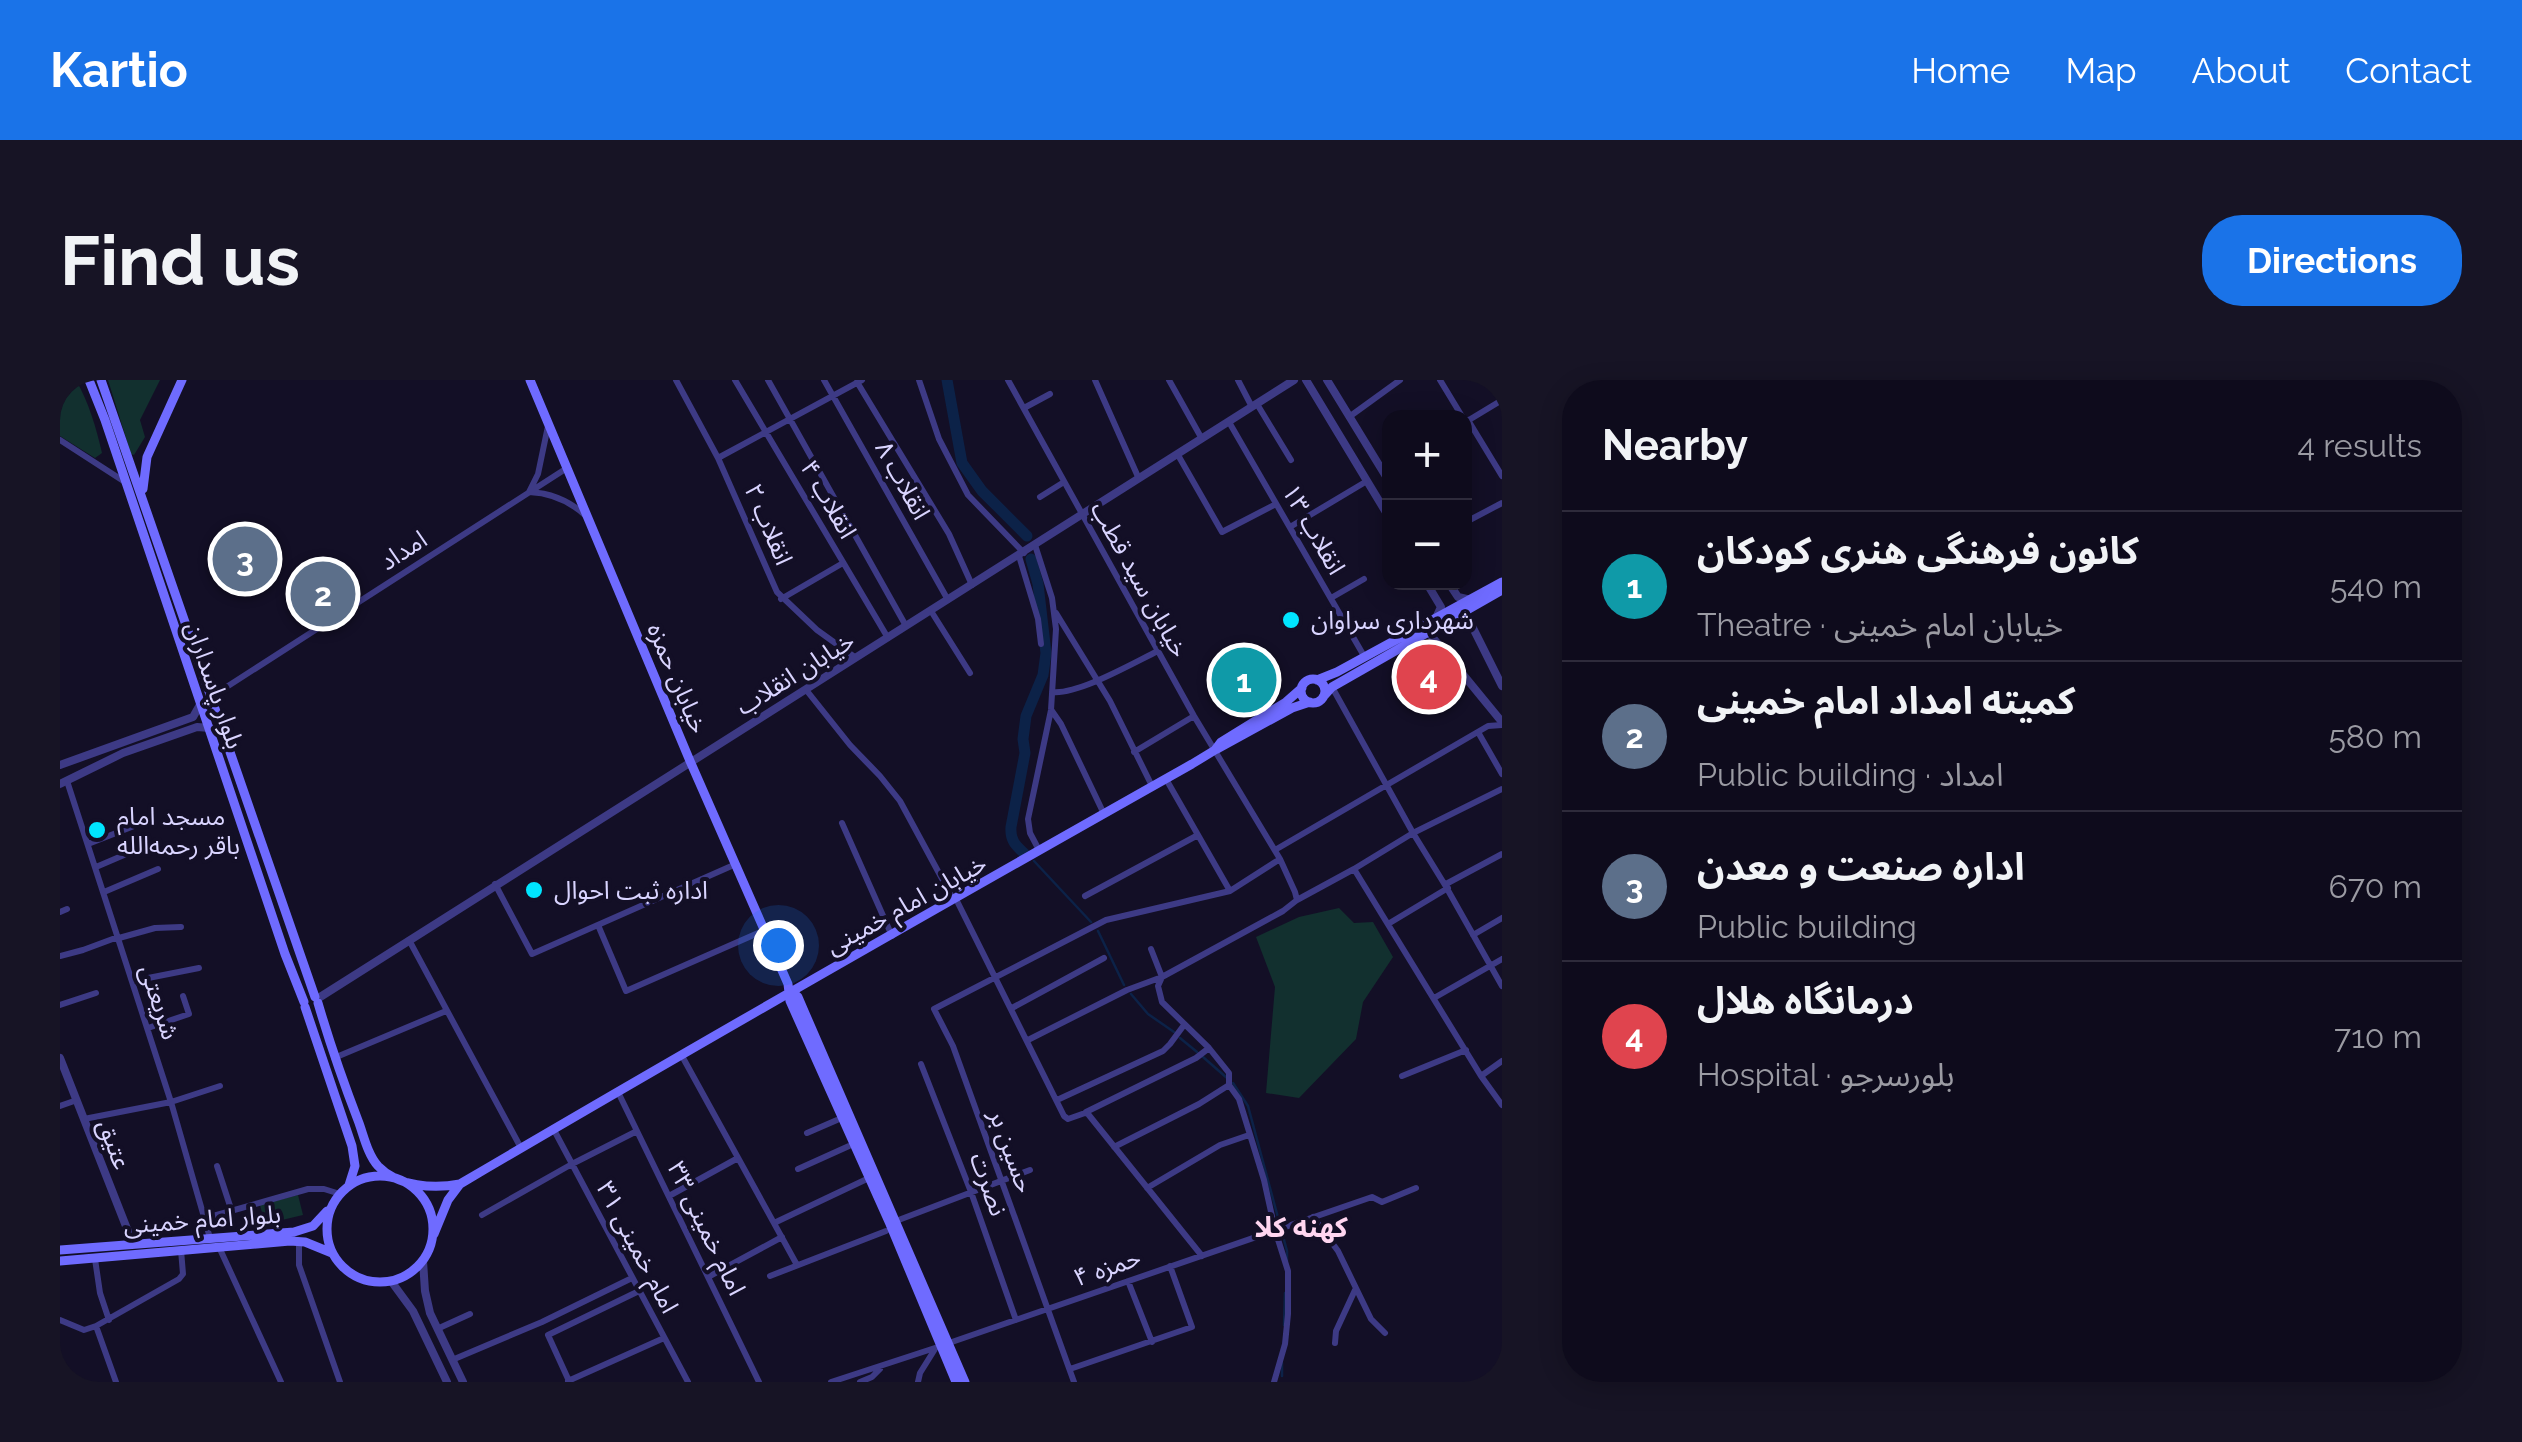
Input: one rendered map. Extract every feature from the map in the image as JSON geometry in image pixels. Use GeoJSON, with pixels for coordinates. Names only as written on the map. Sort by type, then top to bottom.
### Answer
{"type":"FeatureCollection","features":[{"type":"Feature","properties":{"kind":"main road","name":"بلوار پاسداران"},"geometry":{"type":"LineString","coordinates":[[90,380],[370,1154],[379,1166],[402,1181]]}},
{"type":"Feature","properties":{"kind":"main road","name":"بلوار پاسداران"},"geometry":{"type":"LineString","coordinates":[[101,380],[143,497],[206,700],[210,728],[354,1153],[354,1174],[341,1194]]}},
{"type":"Feature","properties":{"kind":"main road"},"geometry":{"type":"LineString","coordinates":[[143,497],[148,457],[182,380]]}},
{"type":"Feature","properties":{"kind":"main road","name":"خیابان حمزه"},"geometry":{"type":"LineString","coordinates":[[530,380],[690,760],[791,990],[804,1011],[956,1382]]}},
{"type":"Feature","properties":{"kind":"main road"},"geometry":{"type":"LineString","coordinates":[[1502,582],[1331,675],[1308,680],[1302,688],[1304,698],[1317,702],[1332,687],[1502,590]]}},
{"type":"Feature","properties":{"kind":"main road"},"geometry":{"type":"LineString","coordinates":[[1316,680],[1324,687],[1323,697]]}},
{"type":"Feature","properties":{"kind":"main road","name":"خیابان امام خمینی"},"geometry":{"type":"LineString","coordinates":[[1215,750],[1221,742],[1302,688]]}},
{"type":"Feature","properties":{"kind":"main road","name":"خیابان امام خمینی"},"geometry":{"type":"LineString","coordinates":[[460,1184],[791,990],[1215,750],[1310,702]]}},
{"type":"Feature","properties":{"kind":"main road","name":"خیابان حمزه"},"geometry":{"type":"LineString","coordinates":[[791,990],[790,1000],[891,1225]]}},
{"type":"Feature","properties":{"kind":"main road"},"geometry":{"type":"LineString","coordinates":[[304,1005],[309,996],[317,1000]]}},
{"type":"Feature","properties":{"kind":"main road"},"geometry":{"type":"LineString","coordinates":[[388,1177],[436,1187],[460,1184],[443,1210],[423,1261],[408,1274],[392,1281],[357,1278],[342,1268],[332,1254],[328,1218],[341,1194],[360,1180],[388,1177]]}},
{"type":"Feature","properties":{"kind":"main road"},"geometry":{"type":"LineString","coordinates":[[402,1181],[424,1200],[431,1214],[431,1244]]}},
{"type":"Feature","properties":{"kind":"main road","name":"بلوار امام خمینی"},"geometry":{"type":"LineString","coordinates":[[60,1261],[96,1259],[210,1238],[305,1230],[318,1222],[341,1194]]}},
{"type":"Feature","properties":{"kind":"main road","name":"بلوار امام خمینی"},"geometry":{"type":"LineString","coordinates":[[60,1250],[180,1250],[299,1241],[332,1254]]}},
{"type":"Feature","properties":{"kind":"main road","name":"خیابان حمزه"},"geometry":{"type":"LineString","coordinates":[[942,1346],[966,1382]]}},
{"type":"Feature","properties":{"kind":"street","name":"انقلاب ۲"},"geometry":{"type":"LineString","coordinates":[[676,380],[718,458],[781,599],[857,659]]}},
{"type":"Feature","properties":{"kind":"street","name":"انقلاب ۴"},"geometry":{"type":"LineString","coordinates":[[735,380],[888,638]]}},
{"type":"Feature","properties":{"kind":"street"},"geometry":{"type":"LineString","coordinates":[[768,380],[906,626]]}},
{"type":"Feature","properties":{"kind":"street","name":"انقلاب ۸"},"geometry":{"type":"LineString","coordinates":[[824,380],[948,600]]}},
{"type":"Feature","properties":{"kind":"street"},"geometry":{"type":"LineString","coordinates":[[920,380],[939,438],[968,496],[1021,555],[1041,644]]}},
{"type":"Feature","properties":{"kind":"street","name":"خیابان سید قطب"},"geometry":{"type":"LineString","coordinates":[[1008,380],[1194,716],[1275,850],[1297,900]]}},
{"type":"Feature","properties":{"kind":"street"},"geometry":{"type":"LineString","coordinates":[[1096,380],[1139,479]]}},
{"type":"Feature","properties":{"kind":"street"},"geometry":{"type":"LineString","coordinates":[[1169,380],[1202,439]]}},
{"type":"Feature","properties":{"kind":"street"},"geometry":{"type":"LineString","coordinates":[[1238,380],[1290,460]]}},
{"type":"Feature","properties":{"kind":"street","name":"خیابان انقلاب"},"geometry":{"type":"LineString","coordinates":[[317,1000],[1294,380]]}},
{"type":"Feature","properties":{"kind":"street"},"geometry":{"type":"LineString","coordinates":[[1306,380],[1382,505]]}},
{"type":"Feature","properties":{"kind":"street"},"geometry":{"type":"LineString","coordinates":[[1328,380],[1382,465]]}},
{"type":"Feature","properties":{"kind":"street"},"geometry":{"type":"LineString","coordinates":[[1349,417],[1400,380]]}},
{"type":"Feature","properties":{"kind":"street"},"geometry":{"type":"LineString","coordinates":[[1440,380],[1459,410]]}},
{"type":"Feature","properties":{"kind":"street"},"geometry":{"type":"LineString","coordinates":[[718,458],[859,381],[949,534],[972,584]]}},
{"type":"Feature","properties":{"kind":"street"},"geometry":{"type":"LineString","coordinates":[[1024,408],[1050,394]]}},
{"type":"Feature","properties":{"kind":"street"},"geometry":{"type":"LineString","coordinates":[[1472,416],[1502,400]]}},
{"type":"Feature","properties":{"kind":"street","name":"انقلاب ۱۳"},"geometry":{"type":"LineString","coordinates":[[1229,422],[1364,656]]}},
{"type":"Feature","properties":{"kind":"street"},"geometry":{"type":"LineString","coordinates":[[548,424],[538,474],[530,492],[552,495],[590,519]]}},
{"type":"Feature","properties":{"kind":"street"},"geometry":{"type":"LineString","coordinates":[[1472,431],[1502,476]]}},
{"type":"Feature","properties":{"kind":"street"},"geometry":{"type":"LineString","coordinates":[[60,440],[125,482]]}},
{"type":"Feature","properties":{"kind":"street"},"geometry":{"type":"LineString","coordinates":[[1178,455],[1222,532],[1276,504]]}},
{"type":"Feature","properties":{"kind":"street","name":"امداد"},"geometry":{"type":"LineString","coordinates":[[63,782],[114,752],[193,717],[206,700],[567,468]]}},
{"type":"Feature","properties":{"kind":"street"},"geometry":{"type":"LineString","coordinates":[[1290,527],[1382,473]]}},
{"type":"Feature","properties":{"kind":"street"},"geometry":{"type":"LineString","coordinates":[[1040,496],[1064,482]]}},
{"type":"Feature","properties":{"kind":"street"},"geometry":{"type":"LineString","coordinates":[[1472,519],[1502,503]]}},
{"type":"Feature","properties":{"kind":"street"},"geometry":{"type":"LineString","coordinates":[[1036,545],[1056,629],[1051,710],[1028,818],[1039,852]]}},
{"type":"Feature","properties":{"kind":"street"},"geometry":{"type":"LineString","coordinates":[[781,599],[843,563]]}},
{"type":"Feature","properties":{"kind":"street"},"geometry":{"type":"LineString","coordinates":[[1331,598],[1364,579]]}},
{"type":"Feature","properties":{"kind":"street"},"geometry":{"type":"LineString","coordinates":[[1431,590],[1441,607],[1434,620]]}},
{"type":"Feature","properties":{"kind":"street"},"geometry":{"type":"LineString","coordinates":[[1453,590],[1458,597],[1470,600]]}},
{"type":"Feature","properties":{"kind":"street"},"geometry":{"type":"LineString","coordinates":[[1441,607],[1458,597]]}},
{"type":"Feature","properties":{"kind":"street"},"geometry":{"type":"LineString","coordinates":[[1054,610],[1110,701],[1153,787]]}},
{"type":"Feature","properties":{"kind":"street"},"geometry":{"type":"LineString","coordinates":[[931,611],[970,673]]}},
{"type":"Feature","properties":{"kind":"street"},"geometry":{"type":"LineString","coordinates":[[1465,612],[1502,685]]}},
{"type":"Feature","properties":{"kind":"street"},"geometry":{"type":"LineString","coordinates":[[1275,850],[1488,726],[1502,723],[1430,634]]}},
{"type":"Feature","properties":{"kind":"street"},"geometry":{"type":"LineString","coordinates":[[1052,692],[1097,680],[1158,651]]}},
{"type":"Feature","properties":{"kind":"street"},"geometry":{"type":"LineString","coordinates":[[1332,687],[1502,986]]}},
{"type":"Feature","properties":{"kind":"street"},"geometry":{"type":"LineString","coordinates":[[807,690],[890,788],[997,978],[1068,1119],[1196,1058],[1209,1048]]}},
{"type":"Feature","properties":{"kind":"street"},"geometry":{"type":"LineString","coordinates":[[1051,710],[1104,814]]}},
{"type":"Feature","properties":{"kind":"street"},"geometry":{"type":"LineString","coordinates":[[1134,752],[1194,716]]}},
{"type":"Feature","properties":{"kind":"street","name":"امداد"},"geometry":{"type":"LineString","coordinates":[[60,765],[197,727],[210,728]]}},
{"type":"Feature","properties":{"kind":"street"},"geometry":{"type":"LineString","coordinates":[[1478,732],[1502,774]]}},
{"type":"Feature","properties":{"kind":"street"},"geometry":{"type":"LineString","coordinates":[[1166,779],[1230,892]]}},
{"type":"Feature","properties":{"kind":"street","name":"شریعتی"},"geometry":{"type":"LineString","coordinates":[[63,782],[119,937],[210,1238]]}},
{"type":"Feature","properties":{"kind":"street"},"geometry":{"type":"LineString","coordinates":[[1028,1040],[1127,990],[1162,977],[1413,833],[1502,788]]}},
{"type":"Feature","properties":{"kind":"street"},"geometry":{"type":"LineString","coordinates":[[842,822],[892,936]]}},
{"type":"Feature","properties":{"kind":"street"},"geometry":{"type":"LineString","coordinates":[[88,844],[134,826]]}},
{"type":"Feature","properties":{"kind":"street"},"geometry":{"type":"LineString","coordinates":[[1085,896],[1198,835]]}},
{"type":"Feature","properties":{"kind":"street"},"geometry":{"type":"LineString","coordinates":[[96,867],[145,846]]}},
{"type":"Feature","properties":{"kind":"street"},"geometry":{"type":"LineString","coordinates":[[1388,924],[1502,854]]}},
{"type":"Feature","properties":{"kind":"street"},"geometry":{"type":"LineString","coordinates":[[997,978],[1106,920],[1230,892],[1280,859]]}},
{"type":"Feature","properties":{"kind":"street"},"geometry":{"type":"LineString","coordinates":[[495,884],[532,954],[737,864]]}},
{"type":"Feature","properties":{"kind":"street"},"geometry":{"type":"LineString","coordinates":[[104,892],[158,869]]}},
{"type":"Feature","properties":{"kind":"street"},"geometry":{"type":"LineString","coordinates":[[1354,870],[1502,1105]]}},
{"type":"Feature","properties":{"kind":"street"},"geometry":{"type":"LineString","coordinates":[[1474,935],[1502,918]]}},
{"type":"Feature","properties":{"kind":"street"},"geometry":{"type":"LineString","coordinates":[[598,925],[626,991],[765,930]]}},
{"type":"Feature","properties":{"kind":"street"},"geometry":{"type":"LineString","coordinates":[[60,956],[155,928],[181,927]]}},
{"type":"Feature","properties":{"kind":"street"},"geometry":{"type":"LineString","coordinates":[[409,940],[521,1148]]}},
{"type":"Feature","properties":{"kind":"street"},"geometry":{"type":"LineString","coordinates":[[1150,949],[1162,977],[1158,986],[1162,1002],[1224,1064],[1280,1229],[1288,1271],[1288,1314],[1285,1344],[1274,1382]]}},
{"type":"Feature","properties":{"kind":"street"},"geometry":{"type":"LineString","coordinates":[[1012,1008],[1104,958]]}},
{"type":"Feature","properties":{"kind":"street"},"geometry":{"type":"LineString","coordinates":[[1434,998],[1502,959]]}},
{"type":"Feature","properties":{"kind":"street"},"geometry":{"type":"LineString","coordinates":[[132,981],[198,968]]}},
{"type":"Feature","properties":{"kind":"street","name":"حسین بر"},"geometry":{"type":"LineString","coordinates":[[997,978],[934,1010],[952,1046],[1074,1382]]}},
{"type":"Feature","properties":{"kind":"street"},"geometry":{"type":"LineString","coordinates":[[60,1005],[96,993]]}},
{"type":"Feature","properties":{"kind":"street"},"geometry":{"type":"LineString","coordinates":[[148,1028],[189,1014],[183,996]]}},
{"type":"Feature","properties":{"kind":"street"},"geometry":{"type":"LineString","coordinates":[[334,1058],[446,1011]]}},
{"type":"Feature","properties":{"kind":"street"},"geometry":{"type":"LineString","coordinates":[[1057,1100],[1163,1050],[1184,1025]]}},
{"type":"Feature","properties":{"kind":"street"},"geometry":{"type":"LineString","coordinates":[[1402,1076],[1466,1050]]}},
{"type":"Feature","properties":{"kind":"street"},"geometry":{"type":"LineString","coordinates":[[682,1056],[797,1265]]}},
{"type":"Feature","properties":{"kind":"street","name":"عتیق"},"geometry":{"type":"LineString","coordinates":[[60,1058],[134,1249]]}},
{"type":"Feature","properties":{"kind":"street"},"geometry":{"type":"LineString","coordinates":[[1482,1076],[1502,1061]]}},
{"type":"Feature","properties":{"kind":"street","name":"نصرت"},"geometry":{"type":"LineString","coordinates":[[921,1064],[1016,1320]]}},
{"type":"Feature","properties":{"kind":"street"},"geometry":{"type":"LineString","coordinates":[[1114,1146],[1200,1104],[1230,1084]]}},
{"type":"Feature","properties":{"kind":"street"},"geometry":{"type":"LineString","coordinates":[[84,1119],[171,1102],[220,1086]]}},
{"type":"Feature","properties":{"kind":"street","name":"امام خمینی ۳۳"},"geometry":{"type":"LineString","coordinates":[[618,1092],[760,1382]]}},
{"type":"Feature","properties":{"kind":"street"},"geometry":{"type":"LineString","coordinates":[[60,1106],[77,1100]]}},
{"type":"Feature","properties":{"kind":"street"},"geometry":{"type":"LineString","coordinates":[[1085,1113],[1202,1256]]}},
{"type":"Feature","properties":{"kind":"street"},"geometry":{"type":"LineString","coordinates":[[807,1133],[837,1120]]}},
{"type":"Feature","properties":{"kind":"street","name":"امام خمینی ۳۱"},"geometry":{"type":"LineString","coordinates":[[554,1130],[687,1382]]}},
{"type":"Feature","properties":{"kind":"street"},"geometry":{"type":"LineString","coordinates":[[482,1215],[636,1131]]}},
{"type":"Feature","properties":{"kind":"street"},"geometry":{"type":"LineString","coordinates":[[1147,1188],[1220,1144],[1249,1134]]}},
{"type":"Feature","properties":{"kind":"street"},"geometry":{"type":"LineString","coordinates":[[798,1168],[849,1146]]}},
{"type":"Feature","properties":{"kind":"street"},"geometry":{"type":"LineString","coordinates":[[668,1196],[738,1158]]}},
{"type":"Feature","properties":{"kind":"street"},"geometry":{"type":"LineString","coordinates":[[216,1166],[232,1212]]}},
{"type":"Feature","properties":{"kind":"street"},"geometry":{"type":"LineString","coordinates":[[770,1276],[1030,1170]]}},
{"type":"Feature","properties":{"kind":"street"},"geometry":{"type":"LineString","coordinates":[[774,1222],[869,1178]]}},
{"type":"Feature","properties":{"kind":"street"},"geometry":{"type":"LineString","coordinates":[[206,1218],[308,1188],[341,1194]]}},
{"type":"Feature","properties":{"kind":"street","name":"حمزه ۴"},"geometry":{"type":"LineString","coordinates":[[881,1368],[1372,1196],[1382,1202],[1416,1188]]}},
{"type":"Feature","properties":{"kind":"street"},"geometry":{"type":"LineString","coordinates":[[1313,1217],[1338,1251],[1370,1319],[1385,1333]]}},
{"type":"Feature","properties":{"kind":"street"},"geometry":{"type":"LineString","coordinates":[[708,1277],[782,1237]]}},
{"type":"Feature","properties":{"kind":"street"},"geometry":{"type":"LineString","coordinates":[[299,1241],[299,1264],[340,1382]]}},
{"type":"Feature","properties":{"kind":"street"},"geometry":{"type":"LineString","coordinates":[[218,1246],[282,1382]]}},
{"type":"Feature","properties":{"kind":"street"},"geometry":{"type":"LineString","coordinates":[[60,1320],[84,1330],[109,1320],[179,1278],[183,1274],[180,1250]]}},
{"type":"Feature","properties":{"kind":"street"},"geometry":{"type":"LineString","coordinates":[[96,1259],[100,1293],[109,1320]]}},
{"type":"Feature","properties":{"kind":"street"},"geometry":{"type":"LineString","coordinates":[[423,1261],[426,1302],[463,1382]]}},
{"type":"Feature","properties":{"kind":"street"},"geometry":{"type":"LineString","coordinates":[[1070,1369],[1192,1327],[1170,1266]]}},
{"type":"Feature","properties":{"kind":"street"},"geometry":{"type":"LineString","coordinates":[[437,1361],[542,1322],[632,1278]]}},
{"type":"Feature","properties":{"kind":"street"},"geometry":{"type":"LineString","coordinates":[[392,1281],[413,1312],[448,1382]]}},
{"type":"Feature","properties":{"kind":"street"},"geometry":{"type":"LineString","coordinates":[[1128,1281],[1152,1342]]}},
{"type":"Feature","properties":{"kind":"street"},"geometry":{"type":"LineString","coordinates":[[1334,1342],[1355,1290]]}},
{"type":"Feature","properties":{"kind":"street"},"geometry":{"type":"LineString","coordinates":[[639,1291],[548,1335],[568,1382],[664,1338]]}},
{"type":"Feature","properties":{"kind":"street"},"geometry":{"type":"LineString","coordinates":[[437,1329],[470,1314]]}},
{"type":"Feature","properties":{"kind":"street"},"geometry":{"type":"LineString","coordinates":[[96,1326],[116,1382]]}},
{"type":"Feature","properties":{"kind":"street"},"geometry":{"type":"LineString","coordinates":[[918,1382],[920,1373],[942,1346]]}},
{"type":"Feature","properties":{"kind":"street"},"geometry":{"type":"LineString","coordinates":[[831,1382],[868,1368],[881,1368]]}},
{"type":"Feature","properties":{"kind":"street"},"geometry":{"type":"LineString","coordinates":[[860,1382],[872,1378],[881,1368]]}},
{"type":"Feature","properties":{"kind":"green space"},"geometry":{"type":"Polygon","coordinates":[[[60,380],[76,380],[85,397],[102,453],[95,458],[60,436],[60,380]]]}},
{"type":"Feature","properties":{"kind":"green space"},"geometry":{"type":"Polygon","coordinates":[[[108,380],[160,380],[140,420],[145,437],[134,455],[131,454],[108,380]]]}},
{"type":"Feature","properties":{"kind":"green space"},"geometry":{"type":"Polygon","coordinates":[[[1339,908],[1354,923],[1373,922],[1393,957],[1363,1002],[1356,1039],[1299,1098],[1266,1093],[1275,987],[1256,937],[1299,917],[1339,908]]]}},
{"type":"Feature","properties":{"kind":"green space"},"geometry":{"type":"Polygon","coordinates":[[[298,1195],[303,1215],[265,1224],[260,1205],[298,1195]]]}},
{"type":"Feature","properties":{"kind":"waterway"},"geometry":{"type":"LineString","coordinates":[[947,380],[962,463],[982,491],[1027,536]]}},
{"type":"Feature","properties":{"kind":"waterway"},"geometry":{"type":"LineString","coordinates":[[1025,854],[1014,842],[1011,827],[1025,753],[1026,716],[1043,675],[1046,653],[1031,559]]}},
{"type":"Feature","properties":{"kind":"waterway"},"geometry":{"type":"LineString","coordinates":[[1034,861],[1091,922]]}},
{"type":"Feature","properties":{"kind":"waterway"},"geometry":{"type":"LineString","coordinates":[[1098,931],[1124,985]]}},
{"type":"Feature","properties":{"kind":"waterway"},"geometry":{"type":"LineString","coordinates":[[1131,994],[1148,1014],[1174,1032]]}},
{"type":"Feature","properties":{"kind":"waterway"},"geometry":{"type":"LineString","coordinates":[[1180,1038],[1197,1052]]}},
{"type":"Feature","properties":{"kind":"waterway"},"geometry":{"type":"LineString","coordinates":[[1203,1057],[1227,1078]]}},
{"type":"Feature","properties":{"kind":"waterway"},"geometry":{"type":"LineString","coordinates":[[1233,1083],[1248,1106],[1287,1261]]}},
{"type":"Feature","properties":{"kind":"waterway"},"geometry":{"type":"LineString","coordinates":[[1284,1325],[1285,1293]]}},
{"type":"Feature","properties":{"kind":"waterway"},"geometry":{"type":"LineString","coordinates":[[1282,1363],[1282,1376]]}},
{"type":"Feature","properties":{"kind":"place","name":"اداره صنعت و معدن"},"geometry":{"type":"Point","coordinates":[245,559]}},
{"type":"Feature","properties":{"kind":"place","name":"کمیته امداد امام خمینی"},"geometry":{"type":"Point","coordinates":[323,594]}},
{"type":"Feature","properties":{"kind":"place","name":"شهرداری سراوان"},"geometry":{"type":"Point","coordinates":[1291,620]}},
{"type":"Feature","properties":{"kind":"place","name":"درمانگاه هلال"},"geometry":{"type":"Point","coordinates":[1429,677]}},
{"type":"Feature","properties":{"kind":"place","name":"کانون فرهنگی هنری کودکان"},"geometry":{"type":"Point","coordinates":[1244,680]}},
{"type":"Feature","properties":{"kind":"place","name":"مسجد امام باقر رحمه‌الله"},"geometry":{"type":"Point","coordinates":[97,830]}},
{"type":"Feature","properties":{"kind":"place","name":"اداره ثبت احوال"},"geometry":{"type":"Point","coordinates":[534,890]}},
{"type":"Feature","properties":{"kind":"district","name":"کهنه کلا"},"geometry":{"type":"Point","coordinates":[1301,1227]}}]}
